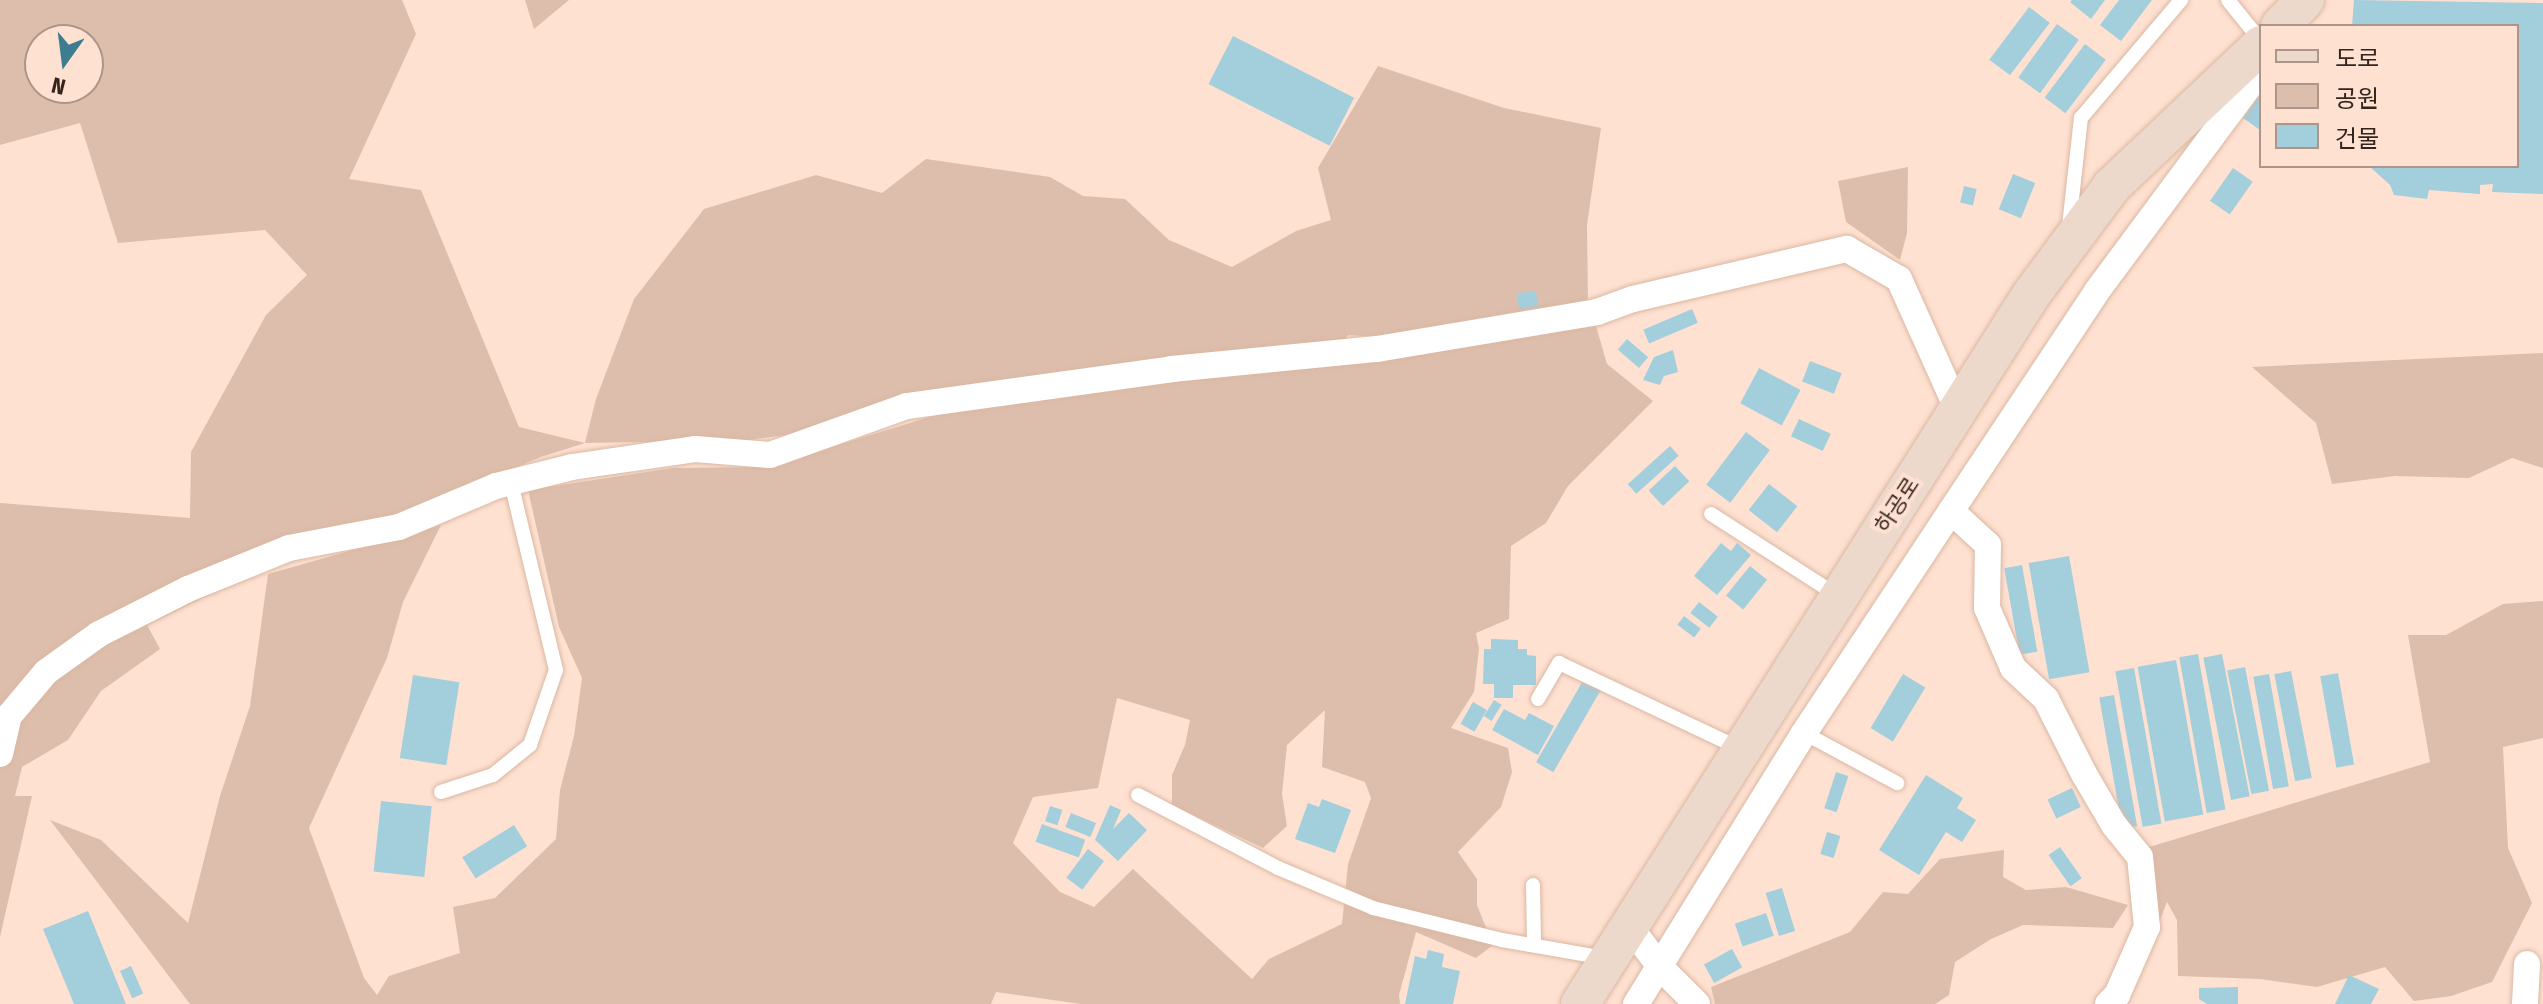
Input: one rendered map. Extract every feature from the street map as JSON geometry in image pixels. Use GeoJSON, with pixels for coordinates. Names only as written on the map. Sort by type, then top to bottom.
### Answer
{"type":"FeatureCollection","features":[{"type":"Feature","properties":{"kind":"main road"},"geometry":{"type":"LineString","coordinates":[[2282,24],[2305,0]]}},
{"type":"Feature","properties":{"kind":"main road","name":"하공로"},"geometry":{"type":"LineString","coordinates":[[1580,1004],[2031,295],[2112,186],[2259,45]]}},
{"type":"Feature","properties":{"kind":"street"},"geometry":{"type":"LineString","coordinates":[[2290,24],[2305,0]]}},
{"type":"Feature","properties":{"kind":"street"},"geometry":{"type":"LineString","coordinates":[[1637,1004],[1804,733],[2097,291],[2259,73]]}},
{"type":"Feature","properties":{"kind":"street"},"geometry":{"type":"LineString","coordinates":[[0,754],[9,716],[46,672],[99,634],[188,589],[289,548],[399,527],[511,482],[572,467],[695,449],[770,455],[907,406],[1172,369],[1358,352],[1597,312],[1633,299],[1847,249],[1899,279],[1958,410]]}},
{"type":"Feature","properties":{"kind":"street"},"geometry":{"type":"LineString","coordinates":[[1951,511],[1988,545],[1987,608],[2013,668],[2046,699],[2099,799],[2140,857],[2147,927],[2117,995],[2108,1004]]}},
{"type":"Feature","properties":{"kind":"street"},"geometry":{"type":"LineString","coordinates":[[1630,927],[1661,968],[1697,1004]]}},
{"type":"Feature","properties":{"kind":"street"},"geometry":{"type":"LineString","coordinates":[[2525,1004],[2527,964]]}},
{"type":"Feature","properties":{"kind":"lane"},"geometry":{"type":"LineString","coordinates":[[2067,247],[2081,118],[2181,0]]}},
{"type":"Feature","properties":{"kind":"lane"},"geometry":{"type":"LineString","coordinates":[[2228,0],[2259,40]]}},
{"type":"Feature","properties":{"kind":"lane"},"geometry":{"type":"LineString","coordinates":[[441,792],[493,775],[530,745],[556,670],[511,482]]}},
{"type":"Feature","properties":{"kind":"lane"},"geometry":{"type":"LineString","coordinates":[[1711,514],[1838,597]]}},
{"type":"Feature","properties":{"kind":"lane"},"geometry":{"type":"LineString","coordinates":[[1538,699],[1559,663],[1741,749]]}},
{"type":"Feature","properties":{"kind":"lane"},"geometry":{"type":"LineString","coordinates":[[1804,733],[1897,783]]}},
{"type":"Feature","properties":{"kind":"lane"},"geometry":{"type":"LineString","coordinates":[[1138,795],[1278,868],[1373,908],[1609,959]]}},
{"type":"Feature","properties":{"kind":"lane"},"geometry":{"type":"LineString","coordinates":[[1533,885],[1534,945]]}},
{"type":"Feature","properties":{"kind":"green space"},"geometry":{"type":"Polygon","coordinates":[[[0,0],[402,0],[416,34],[349,179],[421,190],[519,427],[585,443],[541,457],[230,585],[147,625],[160,649],[101,691],[68,740],[22,767],[15,796],[32,796],[0,937],[0,503],[190,518],[191,452],[266,315],[307,275],[265,230],[118,243],[80,123],[0,145],[0,0]]]}},
{"type":"Feature","properties":{"kind":"green space"},"geometry":{"type":"Polygon","coordinates":[[[525,0],[569,0],[534,29],[525,0]]]}},
{"type":"Feature","properties":{"kind":"green space"},"geometry":{"type":"Polygon","coordinates":[[[1378,66],[1504,108],[1601,128],[1587,225],[1588,306],[1379,337],[1348,335],[1325,367],[1596,326],[1607,364],[1653,401],[1568,486],[1546,523],[1511,546],[1509,619],[1476,633],[1479,649],[1474,692],[1451,728],[1508,748],[1512,772],[1501,807],[1458,852],[1477,879],[1477,905],[1493,945],[1476,958],[1416,932],[1399,995],[1400,1004],[1081,1004],[996,992],[991,1004],[190,1004],[50,820],[101,840],[188,923],[220,796],[250,706],[268,574],[441,525],[403,602],[387,658],[309,828],[364,978],[377,995],[389,976],[460,953],[453,907],[495,898],[556,839],[560,790],[574,736],[582,678],[559,627],[528,490],[673,468],[767,467],[936,415],[748,440],[585,443],[596,399],[634,299],[704,209],[816,175],[882,193],[926,159],[1050,177],[1083,196],[1125,199],[1169,240],[1232,267],[1296,231],[1331,220],[1318,168],[1378,66]],[[1117,698],[1098,788],[1033,797],[1013,843],[1060,892],[1094,907],[1133,869],[1252,979],[1269,959],[1342,924],[1348,864],[1371,798],[1365,782],[1322,767],[1325,710],[1287,745],[1282,794],[1287,826],[1263,848],[1172,805],[1172,775],[1185,745],[1190,720],[1117,698]]]}},
{"type":"Feature","properties":{"kind":"green space"},"geometry":{"type":"Polygon","coordinates":[[[1908,167],[1907,233],[1900,260],[1846,222],[1838,181],[1908,167]]]}},
{"type":"Feature","properties":{"kind":"green space"},"geometry":{"type":"Polygon","coordinates":[[[2543,353],[2543,468],[2512,458],[2469,478],[2395,476],[2332,484],[2316,423],[2252,367],[2543,353]]]}},
{"type":"Feature","properties":{"kind":"green space"},"geometry":{"type":"Polygon","coordinates":[[[2543,601],[2543,738],[2503,747],[2508,848],[2532,903],[2492,982],[2451,996],[2414,1001],[2385,967],[2317,987],[2260,979],[2178,976],[2177,920],[2167,902],[2159,922],[2146,848],[2430,762],[2408,635],[2446,635],[2503,604],[2543,601]]]}},
{"type":"Feature","properties":{"kind":"green space"},"geometry":{"type":"Polygon","coordinates":[[[2004,850],[2003,877],[2026,890],[2066,887],[2128,905],[2113,928],[2023,925],[1991,939],[1955,962],[1949,995],[1935,1004],[1715,1004],[1711,987],[1850,932],[1883,892],[1908,894],[1940,859],[2004,850]]]}},
{"type":"Feature","properties":{"kind":"building"},"geometry":{"type":"Polygon","coordinates":[[[2105,0],[2091,19],[2070,2],[2105,0]]]}},
{"type":"Feature","properties":{"kind":"building"},"geometry":{"type":"Polygon","coordinates":[[[2119,0],[2152,0],[2121,41],[2100,25],[2119,0]]]}},
{"type":"Feature","properties":{"kind":"building"},"geometry":{"type":"Polygon","coordinates":[[[2354,0],[2543,3],[2543,194],[2492,192],[2493,184],[2480,185],[2480,194],[2429,190],[2427,199],[2394,195],[2390,185],[2371,168],[2519,168],[2519,24],[2352,24],[2354,0]]]}},
{"type":"Feature","properties":{"kind":"building"},"geometry":{"type":"Polygon","coordinates":[[[2029,7],[2050,23],[2010,75],[1989,60],[2029,7]]]}},
{"type":"Feature","properties":{"kind":"building"},"geometry":{"type":"Polygon","coordinates":[[[2057,24],[2079,40],[2040,93],[2018,77],[2057,24]]]}},
{"type":"Feature","properties":{"kind":"building"},"geometry":{"type":"Polygon","coordinates":[[[1233,36],[1354,98],[1330,146],[1208,84],[1233,36]]]}},
{"type":"Feature","properties":{"kind":"building"},"geometry":{"type":"Polygon","coordinates":[[[2085,44],[2106,60],[2065,113],[2045,98],[2085,44]]]}},
{"type":"Feature","properties":{"kind":"building"},"geometry":{"type":"Polygon","coordinates":[[[2259,96],[2259,129],[2243,118],[2259,96]]]}},
{"type":"Feature","properties":{"kind":"building"},"geometry":{"type":"Polygon","coordinates":[[[2233,168],[2253,182],[2230,215],[2210,201],[2233,168]]]}},
{"type":"Feature","properties":{"kind":"building"},"geometry":{"type":"Polygon","coordinates":[[[2013,174],[2035,183],[2021,218],[1999,209],[2013,174]]]}},
{"type":"Feature","properties":{"kind":"building"},"geometry":{"type":"Polygon","coordinates":[[[1964,186],[1977,189],[1973,205],[1960,203],[1964,186]]]}},
{"type":"Feature","properties":{"kind":"building"},"geometry":{"type":"Polygon","coordinates":[[[1536,291],[1538,307],[1519,309],[1517,293],[1536,291]]]}},
{"type":"Feature","properties":{"kind":"building"},"geometry":{"type":"Polygon","coordinates":[[[1692,309],[1698,323],[1649,344],[1643,330],[1692,309]]]}},
{"type":"Feature","properties":{"kind":"building"},"geometry":{"type":"Polygon","coordinates":[[[1627,339],[1648,357],[1639,368],[1618,350],[1627,339]]]}},
{"type":"Feature","properties":{"kind":"building"},"geometry":{"type":"Polygon","coordinates":[[[1673,350],[1678,372],[1664,376],[1660,385],[1643,380],[1654,357],[1673,350]]]}},
{"type":"Feature","properties":{"kind":"building"},"geometry":{"type":"Polygon","coordinates":[[[1810,361],[1842,373],[1834,394],[1802,382],[1810,361]]]}},
{"type":"Feature","properties":{"kind":"building"},"geometry":{"type":"Polygon","coordinates":[[[1759,368],[1800,390],[1782,425],[1740,403],[1759,368]]]}},
{"type":"Feature","properties":{"kind":"building"},"geometry":{"type":"Polygon","coordinates":[[[1799,419],[1831,434],[1823,451],[1791,436],[1799,419]]]}},
{"type":"Feature","properties":{"kind":"building"},"geometry":{"type":"Polygon","coordinates":[[[1746,432],[1770,450],[1730,503],[1706,485],[1746,432]]]}},
{"type":"Feature","properties":{"kind":"building"},"geometry":{"type":"Polygon","coordinates":[[[1670,446],[1679,456],[1636,494],[1628,484],[1670,446]]]}},
{"type":"Feature","properties":{"kind":"building"},"geometry":{"type":"Polygon","coordinates":[[[1675,466],[1689,481],[1663,506],[1649,491],[1675,466]]]}},
{"type":"Feature","properties":{"kind":"building"},"geometry":{"type":"Polygon","coordinates":[[[1769,484],[1797,506],[1777,532],[1749,510],[1769,484]]]}},
{"type":"Feature","properties":{"kind":"building"},"geometry":{"type":"Polygon","coordinates":[[[1721,543],[1731,551],[1737,543],[1751,555],[1717,595],[1694,576],[1721,543]]]}},
{"type":"Feature","properties":{"kind":"building"},"geometry":{"type":"Polygon","coordinates":[[[2069,556],[2089,672],[2049,679],[2029,563],[2069,556]]]}},
{"type":"Feature","properties":{"kind":"building"},"geometry":{"type":"Polygon","coordinates":[[[2022,565],[2037,652],[2020,655],[2004,568],[2022,565]]]}},
{"type":"Feature","properties":{"kind":"building"},"geometry":{"type":"Polygon","coordinates":[[[1750,566],[1767,580],[1743,609],[1726,596],[1750,566]]]}},
{"type":"Feature","properties":{"kind":"building"},"geometry":{"type":"Polygon","coordinates":[[[1699,602],[1718,617],[1709,628],[1690,613],[1699,602]]]}},
{"type":"Feature","properties":{"kind":"building"},"geometry":{"type":"Polygon","coordinates":[[[1684,616],[1701,629],[1694,637],[1677,625],[1684,616]]]}},
{"type":"Feature","properties":{"kind":"building"},"geometry":{"type":"Polygon","coordinates":[[[1491,639],[1518,640],[1518,649],[1527,649],[1527,655],[1536,656],[1536,685],[1513,685],[1513,698],[1494,698],[1494,684],[1483,684],[1484,649],[1491,649],[1491,639]]]}},
{"type":"Feature","properties":{"kind":"building"},"geometry":{"type":"Polygon","coordinates":[[[2198,654],[2225,810],[2207,813],[2179,657],[2198,654]]]}},
{"type":"Feature","properties":{"kind":"building"},"geometry":{"type":"Polygon","coordinates":[[[2222,654],[2250,796],[2231,800],[2203,658],[2222,654]]]}},
{"type":"Feature","properties":{"kind":"building"},"geometry":{"type":"Polygon","coordinates":[[[2176,660],[2203,815],[2165,821],[2138,667],[2176,660]]]}},
{"type":"Feature","properties":{"kind":"building"},"geometry":{"type":"Polygon","coordinates":[[[2245,667],[2269,791],[2251,794],[2227,670],[2245,667]]]}},
{"type":"Feature","properties":{"kind":"building"},"geometry":{"type":"Polygon","coordinates":[[[2134,668],[2161,824],[2143,827],[2115,671],[2134,668]]]}},
{"type":"Feature","properties":{"kind":"building"},"geometry":{"type":"Polygon","coordinates":[[[2291,671],[2312,778],[2295,781],[2274,674],[2291,671]]]}},
{"type":"Feature","properties":{"kind":"building"},"geometry":{"type":"Polygon","coordinates":[[[2338,673],[2354,765],[2336,768],[2320,676],[2338,673]]]}},
{"type":"Feature","properties":{"kind":"building"},"geometry":{"type":"Polygon","coordinates":[[[1903,674],[1925,687],[1893,741],[1871,728],[1903,674]]]}},
{"type":"Feature","properties":{"kind":"building"},"geometry":{"type":"Polygon","coordinates":[[[2269,674],[2289,786],[2273,789],[2253,677],[2269,674]]]}},
{"type":"Feature","properties":{"kind":"building"},"geometry":{"type":"Polygon","coordinates":[[[413,675],[459,682],[446,765],[400,758],[413,675]]]}},
{"type":"Feature","properties":{"kind":"building"},"geometry":{"type":"Polygon","coordinates":[[[1584,679],[1601,689],[1553,772],[1536,762],[1584,679]]]}},
{"type":"Feature","properties":{"kind":"building"},"geometry":{"type":"Polygon","coordinates":[[[2114,695],[2137,826],[2122,829],[2099,698],[2114,695]]]}},
{"type":"Feature","properties":{"kind":"building"},"geometry":{"type":"Polygon","coordinates":[[[1494,700],[1502,705],[1492,721],[1484,716],[1494,700]]]}},
{"type":"Feature","properties":{"kind":"building"},"geometry":{"type":"Polygon","coordinates":[[[1473,702],[1487,710],[1474,732],[1460,724],[1473,702]]]}},
{"type":"Feature","properties":{"kind":"building"},"geometry":{"type":"Polygon","coordinates":[[[1504,709],[1525,720],[1529,713],[1554,726],[1538,755],[1492,730],[1504,709]]]}},
{"type":"Feature","properties":{"kind":"building"},"geometry":{"type":"Polygon","coordinates":[[[1836,772],[1848,776],[1837,812],[1824,808],[1836,772]]]}},
{"type":"Feature","properties":{"kind":"building"},"geometry":{"type":"Polygon","coordinates":[[[1926,775],[1963,798],[1957,808],[1976,820],[1962,842],[1946,832],[1919,875],[1879,850],[1926,775]]]}},
{"type":"Feature","properties":{"kind":"building"},"geometry":{"type":"Polygon","coordinates":[[[2072,788],[2081,807],[2056,818],[2048,799],[2072,788]]]}},
{"type":"Feature","properties":{"kind":"building"},"geometry":{"type":"Polygon","coordinates":[[[1322,799],[1351,810],[1335,853],[1295,839],[1308,803],[1319,807],[1322,799]]]}},
{"type":"Feature","properties":{"kind":"building"},"geometry":{"type":"Polygon","coordinates":[[[381,801],[432,806],[424,877],[374,872],[381,801]]]}},
{"type":"Feature","properties":{"kind":"building"},"geometry":{"type":"Polygon","coordinates":[[[1110,805],[1121,810],[1113,829],[1129,813],[1147,830],[1118,861],[1095,840],[1110,805]]]}},
{"type":"Feature","properties":{"kind":"building"},"geometry":{"type":"Polygon","coordinates":[[[1050,806],[1062,810],[1057,825],[1045,821],[1050,806]]]}},
{"type":"Feature","properties":{"kind":"building"},"geometry":{"type":"Polygon","coordinates":[[[1071,813],[1096,823],[1090,837],[1065,827],[1071,813]]]}},
{"type":"Feature","properties":{"kind":"building"},"geometry":{"type":"Polygon","coordinates":[[[1042,824],[1085,840],[1079,858],[1036,842],[1042,824]]]}},
{"type":"Feature","properties":{"kind":"building"},"geometry":{"type":"Polygon","coordinates":[[[514,825],[527,846],[476,879],[462,857],[514,825]]]}},
{"type":"Feature","properties":{"kind":"building"},"geometry":{"type":"Polygon","coordinates":[[[1827,832],[1840,836],[1834,858],[1820,854],[1827,832]]]}},
{"type":"Feature","properties":{"kind":"building"},"geometry":{"type":"Polygon","coordinates":[[[2060,847],[2082,878],[2070,886],[2049,855],[2060,847]]]}},
{"type":"Feature","properties":{"kind":"building"},"geometry":{"type":"Polygon","coordinates":[[[1088,849],[1104,861],[1082,890],[1066,878],[1088,849]]]}},
{"type":"Feature","properties":{"kind":"building"},"geometry":{"type":"Polygon","coordinates":[[[1782,888],[1795,931],[1779,936],[1766,893],[1782,888]]]}},
{"type":"Feature","properties":{"kind":"building"},"geometry":{"type":"Polygon","coordinates":[[[88,911],[126,1004],[74,1004],[43,929],[88,911]]]}},
{"type":"Feature","properties":{"kind":"building"},"geometry":{"type":"Polygon","coordinates":[[[1766,913],[1774,936],[1743,946],[1735,924],[1766,913]]]}},
{"type":"Feature","properties":{"kind":"building"},"geometry":{"type":"Polygon","coordinates":[[[1732,949],[1742,967],[1714,983],[1704,965],[1732,949]]]}},
{"type":"Feature","properties":{"kind":"building"},"geometry":{"type":"Polygon","coordinates":[[[1428,950],[1444,954],[1442,967],[1460,971],[1453,1004],[1405,1004],[1415,956],[1426,959],[1428,950]]]}},
{"type":"Feature","properties":{"kind":"building"},"geometry":{"type":"Polygon","coordinates":[[[131,966],[143,993],[132,998],[120,971],[131,966]]]}},
{"type":"Feature","properties":{"kind":"building"},"geometry":{"type":"Polygon","coordinates":[[[2349,975],[2379,989],[2371,1004],[2335,1004],[2349,975]]]}},
{"type":"Feature","properties":{"kind":"building"},"geometry":{"type":"Polygon","coordinates":[[[2238,987],[2238,1004],[2207,1004],[2199,999],[2199,988],[2238,987]]]}}]}
